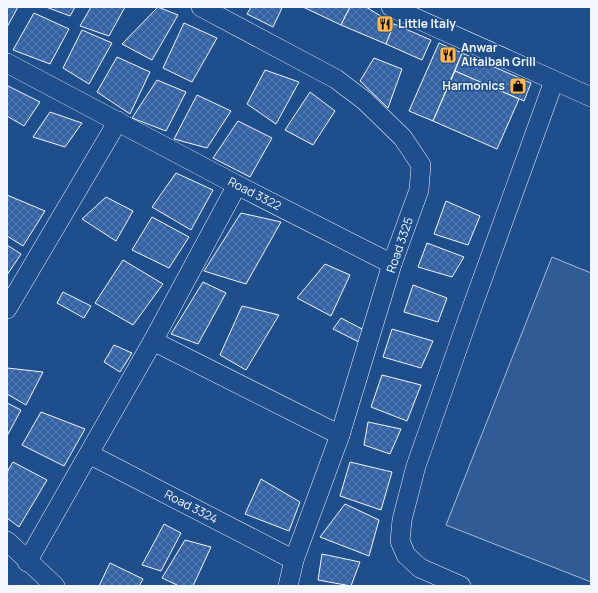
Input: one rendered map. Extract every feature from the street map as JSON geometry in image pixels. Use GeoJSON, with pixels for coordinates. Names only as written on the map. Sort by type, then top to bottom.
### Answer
{"type":"FeatureCollection","features":[{"type":"Feature","properties":{"kind":"street","name":"Road 3325"},"geometry":{"type":"LineString","coordinates":[[201,7],[336,79],[365,101],[403,138],[421,165],[419,190],[392,264],[340,435],[294,560],[288,586]]}},
{"type":"Feature","properties":{"kind":"street"},"geometry":{"type":"LineString","coordinates":[[391,7],[591,97]]}},
{"type":"Feature","properties":{"kind":"street","name":"Road 3322"},"geometry":{"type":"LineString","coordinates":[[7,63],[392,264]]}},
{"type":"Feature","properties":{"kind":"street"},"geometry":{"type":"LineString","coordinates":[[461,586],[420,568],[406,555],[400,541],[402,520],[416,466],[554,81]]}},
{"type":"Feature","properties":{"kind":"street"},"geometry":{"type":"LineString","coordinates":[[7,310],[118,121]]}},
{"type":"Feature","properties":{"kind":"street"},"geometry":{"type":"LineString","coordinates":[[27,562],[153,341],[237,184]]}},
{"type":"Feature","properties":{"kind":"street"},"geometry":{"type":"LineString","coordinates":[[153,341],[340,435]]}},
{"type":"Feature","properties":{"kind":"street","name":"Road 3324"},"geometry":{"type":"LineString","coordinates":[[89,454],[294,560]]}},
{"type":"Feature","properties":{"kind":"street"},"geometry":{"type":"LineString","coordinates":[[7,541],[27,562],[55,586]]}},
{"type":"Feature","properties":{"kind":"shaded area"},"geometry":{"type":"Polygon","coordinates":[[[552,257],[591,273],[591,582],[446,525],[552,257]]]}},
{"type":"Feature","properties":{"kind":"building"},"geometry":{"type":"Polygon","coordinates":[[[7,7],[18,7],[7,27],[7,7]]]}},
{"type":"Feature","properties":{"kind":"building"},"geometry":{"type":"Polygon","coordinates":[[[46,7],[75,7],[70,16],[46,7]]]}},
{"type":"Feature","properties":{"kind":"building"},"geometry":{"type":"Polygon","coordinates":[[[91,7],[125,7],[109,36],[80,26],[91,7]]]}},
{"type":"Feature","properties":{"kind":"building"},"geometry":{"type":"Polygon","coordinates":[[[158,7],[178,15],[152,60],[122,44],[158,7]]]}},
{"type":"Feature","properties":{"kind":"building"},"geometry":{"type":"Polygon","coordinates":[[[251,7],[282,8],[273,27],[247,14],[251,7]]]}},
{"type":"Feature","properties":{"kind":"building"},"geometry":{"type":"Polygon","coordinates":[[[303,7],[350,7],[341,25],[303,7]]]}},
{"type":"Feature","properties":{"kind":"building"},"geometry":{"type":"Polygon","coordinates":[[[350,7],[366,7],[394,24],[386,44],[341,25],[350,7]]]}},
{"type":"Feature","properties":{"kind":"building"},"geometry":{"type":"Polygon","coordinates":[[[34,13],[69,29],[50,64],[13,50],[34,13]]]}},
{"type":"Feature","properties":{"kind":"building"},"geometry":{"type":"Polygon","coordinates":[[[184,23],[217,38],[192,82],[163,68],[184,23]]]}},
{"type":"Feature","properties":{"kind":"building"},"geometry":{"type":"Polygon","coordinates":[[[394,24],[431,40],[422,60],[386,44],[394,24]]]}},
{"type":"Feature","properties":{"kind":"building"},"geometry":{"type":"Polygon","coordinates":[[[82,30],[112,43],[89,84],[63,68],[82,30]]]}},
{"type":"Feature","properties":{"kind":"building"},"geometry":{"type":"Polygon","coordinates":[[[439,43],[462,53],[433,121],[409,111],[439,43]]]}},
{"type":"Feature","properties":{"kind":"building"},"geometry":{"type":"Polygon","coordinates":[[[462,53],[531,83],[524,101],[455,71],[462,53]]]}},
{"type":"Feature","properties":{"kind":"building"},"geometry":{"type":"Polygon","coordinates":[[[117,57],[150,72],[130,114],[97,92],[117,57]]]}},
{"type":"Feature","properties":{"kind":"building"},"geometry":{"type":"Polygon","coordinates":[[[374,58],[402,69],[388,108],[360,81],[374,58]]]}},
{"type":"Feature","properties":{"kind":"building"},"geometry":{"type":"Polygon","coordinates":[[[265,70],[299,82],[276,124],[247,104],[265,70]]]}},
{"type":"Feature","properties":{"kind":"building"},"geometry":{"type":"Polygon","coordinates":[[[455,71],[519,99],[497,149],[433,121],[455,71]]]}},
{"type":"Feature","properties":{"kind":"building"},"geometry":{"type":"Polygon","coordinates":[[[157,80],[186,92],[166,131],[132,118],[157,80]]]}},
{"type":"Feature","properties":{"kind":"building"},"geometry":{"type":"Polygon","coordinates":[[[8,86],[40,102],[24,126],[7,116],[8,86]]]}},
{"type":"Feature","properties":{"kind":"building"},"geometry":{"type":"Polygon","coordinates":[[[310,92],[335,111],[313,145],[285,130],[310,92]]]}},
{"type":"Feature","properties":{"kind":"building"},"geometry":{"type":"Polygon","coordinates":[[[197,95],[231,111],[207,148],[174,139],[197,95]]]}},
{"type":"Feature","properties":{"kind":"building"},"geometry":{"type":"Polygon","coordinates":[[[50,112],[82,123],[65,147],[33,137],[50,112]]]}},
{"type":"Feature","properties":{"kind":"building"},"geometry":{"type":"Polygon","coordinates":[[[238,121],[272,138],[250,177],[213,158],[238,121]]]}},
{"type":"Feature","properties":{"kind":"building"},"geometry":{"type":"Polygon","coordinates":[[[176,173],[213,190],[191,230],[152,207],[176,173]]]}},
{"type":"Feature","properties":{"kind":"building"},"geometry":{"type":"Polygon","coordinates":[[[7,195],[45,211],[23,246],[7,236],[7,195]]]}},
{"type":"Feature","properties":{"kind":"building"},"geometry":{"type":"Polygon","coordinates":[[[106,197],[133,211],[116,241],[82,219],[106,197]]]}},
{"type":"Feature","properties":{"kind":"building"},"geometry":{"type":"Polygon","coordinates":[[[446,201],[480,216],[468,245],[434,234],[446,201]]]}},
{"type":"Feature","properties":{"kind":"building"},"geometry":{"type":"Polygon","coordinates":[[[241,213],[281,222],[246,284],[204,271],[241,213]]]}},
{"type":"Feature","properties":{"kind":"building"},"geometry":{"type":"Polygon","coordinates":[[[152,217],[189,237],[169,268],[132,250],[152,217]]]}},
{"type":"Feature","properties":{"kind":"building"},"geometry":{"type":"Polygon","coordinates":[[[427,243],[464,257],[452,277],[418,267],[427,243]]]}},
{"type":"Feature","properties":{"kind":"building"},"geometry":{"type":"Polygon","coordinates":[[[7,245],[21,254],[7,275],[7,245]]]}},
{"type":"Feature","properties":{"kind":"building"},"geometry":{"type":"Polygon","coordinates":[[[123,260],[163,284],[133,325],[95,303],[123,260]]]}},
{"type":"Feature","properties":{"kind":"building"},"geometry":{"type":"Polygon","coordinates":[[[325,264],[350,275],[331,316],[297,298],[325,264]]]}},
{"type":"Feature","properties":{"kind":"building"},"geometry":{"type":"Polygon","coordinates":[[[203,282],[226,293],[198,344],[171,334],[203,282]]]}},
{"type":"Feature","properties":{"kind":"building"},"geometry":{"type":"Polygon","coordinates":[[[413,285],[447,298],[438,322],[404,312],[413,285]]]}},
{"type":"Feature","properties":{"kind":"building"},"geometry":{"type":"Polygon","coordinates":[[[63,292],[91,306],[84,318],[57,303],[63,292]]]}},
{"type":"Feature","properties":{"kind":"building"},"geometry":{"type":"Polygon","coordinates":[[[242,306],[279,315],[246,370],[220,355],[242,306]]]}},
{"type":"Feature","properties":{"kind":"building"},"geometry":{"type":"Polygon","coordinates":[[[341,318],[364,330],[359,342],[333,329],[341,318]]]}},
{"type":"Feature","properties":{"kind":"building"},"geometry":{"type":"Polygon","coordinates":[[[392,329],[433,341],[421,368],[383,357],[392,329]]]}},
{"type":"Feature","properties":{"kind":"building"},"geometry":{"type":"Polygon","coordinates":[[[114,345],[132,353],[120,372],[104,362],[114,345]]]}},
{"type":"Feature","properties":{"kind":"building"},"geometry":{"type":"Polygon","coordinates":[[[7,368],[43,372],[26,405],[7,394],[7,368]]]}},
{"type":"Feature","properties":{"kind":"building"},"geometry":{"type":"Polygon","coordinates":[[[382,375],[421,385],[407,421],[371,407],[382,375]]]}},
{"type":"Feature","properties":{"kind":"building"},"geometry":{"type":"Polygon","coordinates":[[[7,403],[21,410],[7,436],[7,403]]]}},
{"type":"Feature","properties":{"kind":"building"},"geometry":{"type":"Polygon","coordinates":[[[41,412],[85,429],[64,466],[22,445],[41,412]]]}},
{"type":"Feature","properties":{"kind":"building"},"geometry":{"type":"Polygon","coordinates":[[[368,422],[401,429],[390,454],[364,445],[368,422]]]}},
{"type":"Feature","properties":{"kind":"building"},"geometry":{"type":"Polygon","coordinates":[[[13,462],[47,480],[19,527],[7,518],[7,472],[13,462]]]}},
{"type":"Feature","properties":{"kind":"building"},"geometry":{"type":"Polygon","coordinates":[[[350,462],[392,472],[381,510],[340,496],[350,462]]]}},
{"type":"Feature","properties":{"kind":"building"},"geometry":{"type":"Polygon","coordinates":[[[261,479],[300,502],[289,531],[245,514],[261,479]]]}},
{"type":"Feature","properties":{"kind":"building"},"geometry":{"type":"Polygon","coordinates":[[[345,504],[379,520],[369,556],[320,537],[345,504]]]}},
{"type":"Feature","properties":{"kind":"building"},"geometry":{"type":"Polygon","coordinates":[[[164,524],[181,533],[161,571],[142,565],[164,524]]]}},
{"type":"Feature","properties":{"kind":"building"},"geometry":{"type":"Polygon","coordinates":[[[185,540],[211,547],[193,586],[179,586],[162,578],[185,540]]]}},
{"type":"Feature","properties":{"kind":"building"},"geometry":{"type":"Polygon","coordinates":[[[322,554],[360,562],[351,586],[318,580],[322,554]]]}},
{"type":"Feature","properties":{"kind":"building"},"geometry":{"type":"Polygon","coordinates":[[[110,563],[143,579],[139,586],[99,586],[110,563]]]}},
{"type":"Feature","properties":{"kind":"place","name":"Little Italy"},"geometry":{"type":"Point","coordinates":[385,24]}},
{"type":"Feature","properties":{"kind":"place","name":"Anwar Altaibah Grill"},"geometry":{"type":"Point","coordinates":[448,55]}},
{"type":"Feature","properties":{"kind":"place","name":"Harmonics"},"geometry":{"type":"Point","coordinates":[518,86]}}]}
